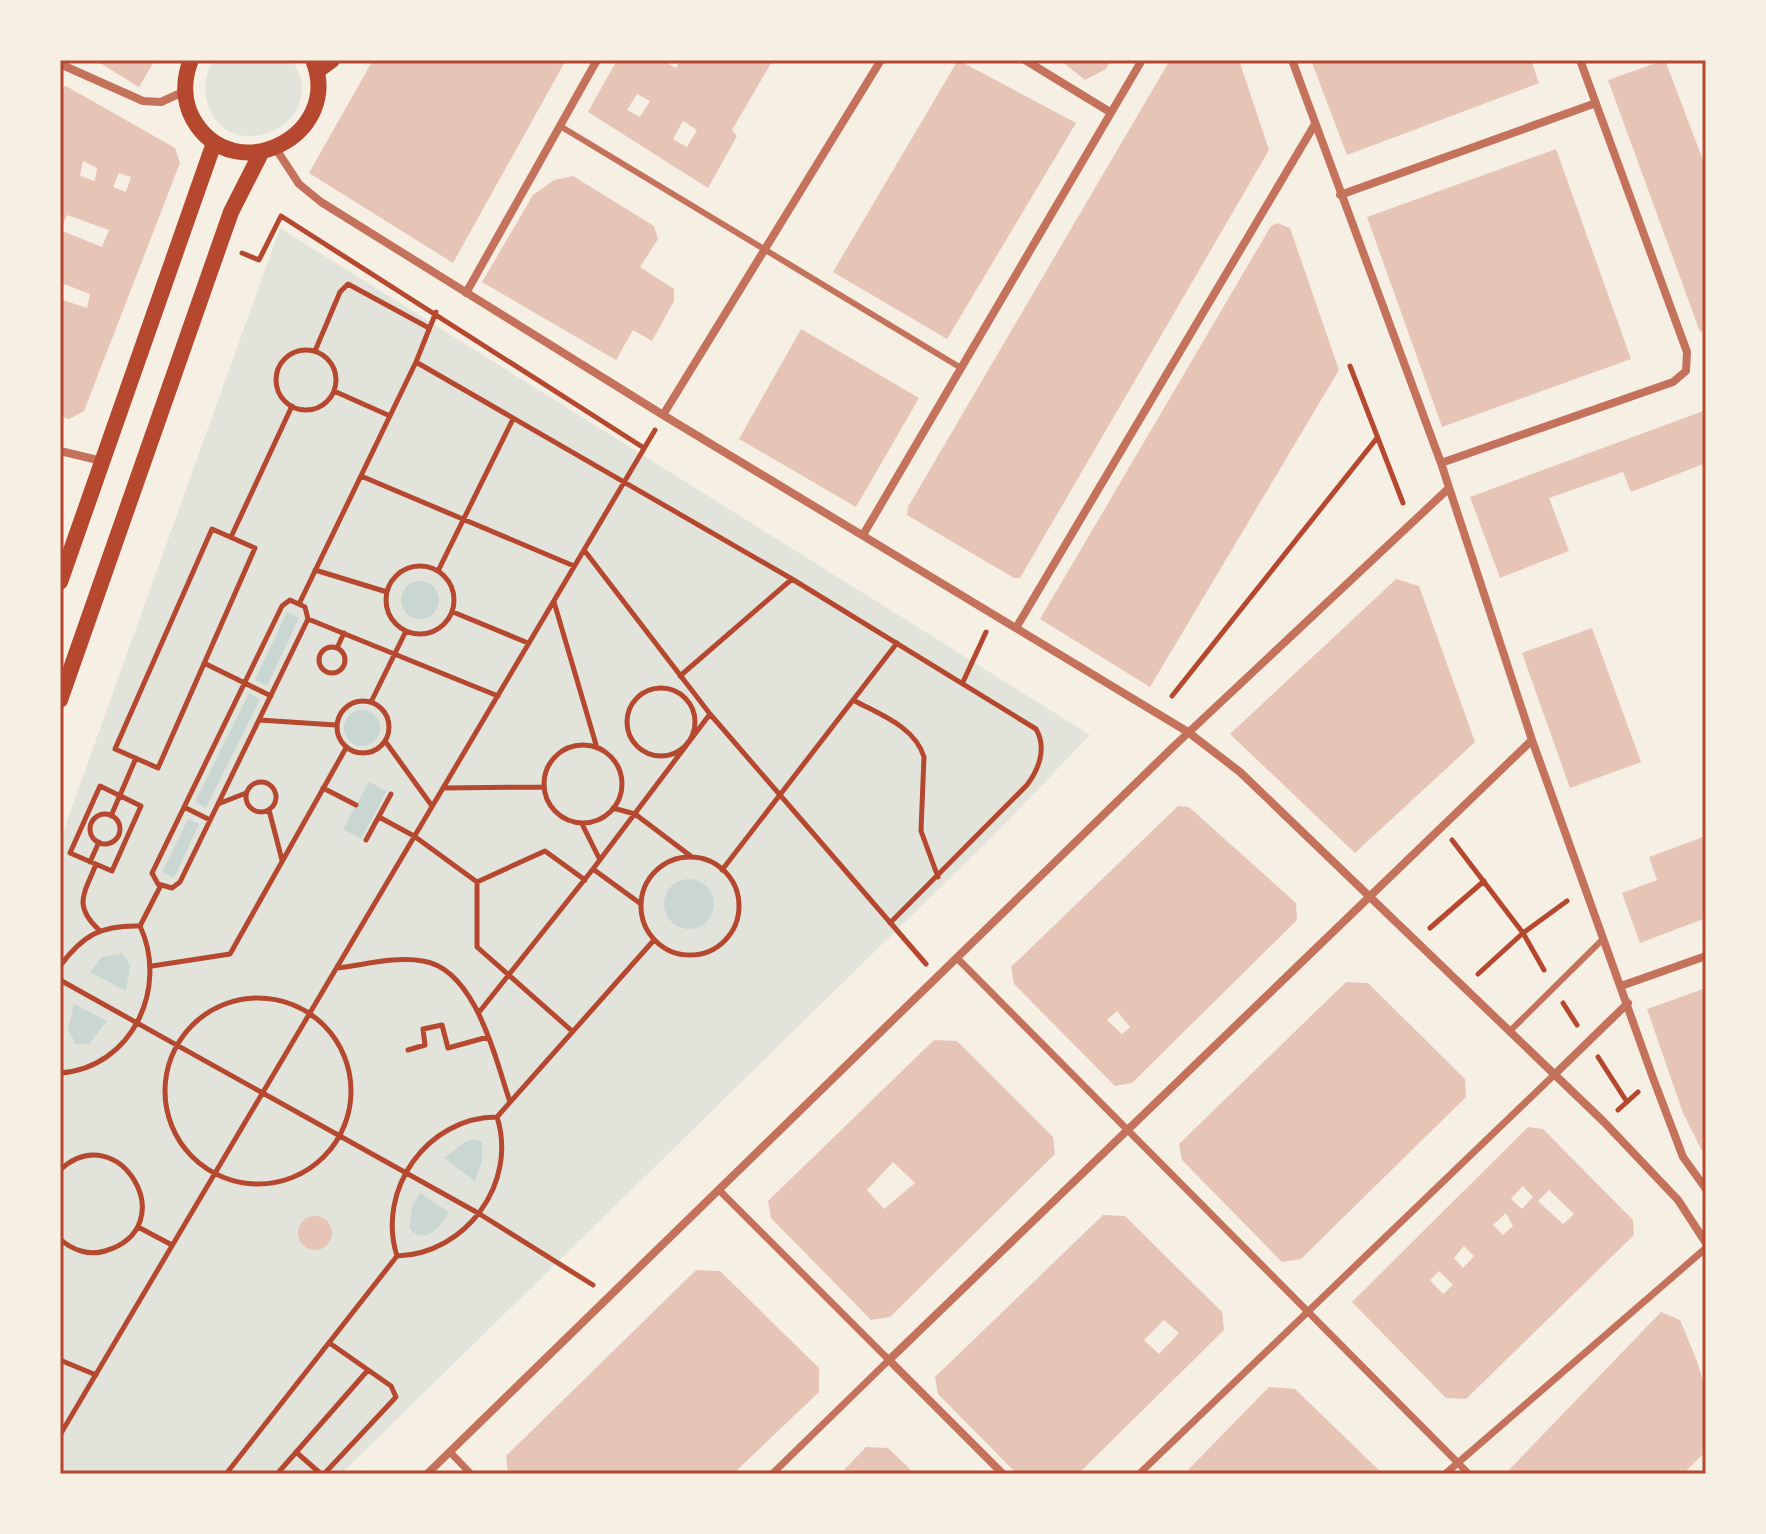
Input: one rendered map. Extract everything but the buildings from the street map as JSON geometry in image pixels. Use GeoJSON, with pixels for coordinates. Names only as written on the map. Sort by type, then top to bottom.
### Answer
{"type":"FeatureCollection","features":[{"type":"Feature","properties":{"kind":"main road"},"geometry":{"type":"LineString","coordinates":[[191,60],[185,91],[189,112],[199,129],[214,143],[245,153],[268,151],[293,139],[315,109],[315,65],[332,60]]}},
{"type":"Feature","properties":{"kind":"main road"},"geometry":{"type":"LineString","coordinates":[[60,582],[214,143]]}},
{"type":"Feature","properties":{"kind":"main road"},"geometry":{"type":"LineString","coordinates":[[60,700],[220,243],[268,151]]}},
{"type":"Feature","properties":{"kind":"street"},"geometry":{"type":"LineString","coordinates":[[466,293],[597,60]]}},
{"type":"Feature","properties":{"kind":"street"},"geometry":{"type":"LineString","coordinates":[[663,415],[881,60]]}},
{"type":"Feature","properties":{"kind":"street"},"geometry":{"type":"LineString","coordinates":[[1025,60],[1110,112]]}},
{"type":"Feature","properties":{"kind":"street"},"geometry":{"type":"LineString","coordinates":[[863,535],[1142,60]]}},
{"type":"Feature","properties":{"kind":"street"},"geometry":{"type":"LineString","coordinates":[[1292,60],[1441,463],[1532,740],[1653,1078],[1683,1157],[1706,1189]]}},
{"type":"Feature","properties":{"kind":"street"},"geometry":{"type":"LineString","coordinates":[[1441,463],[1673,382],[1686,371],[1687,352],[1580,60]]}},
{"type":"Feature","properties":{"kind":"street"},"geometry":{"type":"LineString","coordinates":[[60,64],[143,101],[161,102],[185,91]]}},
{"type":"Feature","properties":{"kind":"street"},"geometry":{"type":"LineString","coordinates":[[1340,195],[1596,103]]}},
{"type":"Feature","properties":{"kind":"street"},"geometry":{"type":"LineString","coordinates":[[1016,628],[1315,124]]}},
{"type":"Feature","properties":{"kind":"street"},"geometry":{"type":"LineString","coordinates":[[268,151],[321,202],[663,415],[1188,732],[1240,772],[1371,896],[1604,1122],[1678,1200],[1706,1246],[1445,1474]]}},
{"type":"Feature","properties":{"kind":"street"},"geometry":{"type":"LineString","coordinates":[[60,451],[102,461]]}},
{"type":"Feature","properties":{"kind":"street"},"geometry":{"type":"LineString","coordinates":[[427,1474],[1188,732],[1449,488]]}},
{"type":"Feature","properties":{"kind":"street"},"geometry":{"type":"LineString","coordinates":[[772,1474],[1532,740]]}},
{"type":"Feature","properties":{"kind":"street"},"geometry":{"type":"LineString","coordinates":[[1621,986],[1706,956]]}},
{"type":"Feature","properties":{"kind":"street"},"geometry":{"type":"LineString","coordinates":[[957,958],[1469,1474]]}},
{"type":"Feature","properties":{"kind":"street"},"geometry":{"type":"LineString","coordinates":[[1139,1474],[1628,1003]]}},
{"type":"Feature","properties":{"kind":"street"},"geometry":{"type":"LineString","coordinates":[[719,1190],[1003,1474]]}},
{"type":"Feature","properties":{"kind":"street"},"geometry":{"type":"LineString","coordinates":[[450,1452],[471,1474]]}},
{"type":"Feature","properties":{"kind":"lane"},"geometry":{"type":"LineString","coordinates":[[560,126],[961,368]]}},
{"type":"Feature","properties":{"kind":"lane"},"geometry":{"type":"LineString","coordinates":[[1510,1031],[1603,939]]}},
{"type":"Feature","properties":{"kind":"path"},"geometry":{"type":"LineString","coordinates":[[220,243],[259,260],[281,216],[436,312],[644,448]]}},
{"type":"Feature","properties":{"kind":"path"},"geometry":{"type":"LineString","coordinates":[[315,351],[340,292],[348,284],[429,328]]}},
{"type":"Feature","properties":{"kind":"path"},"geometry":{"type":"LineString","coordinates":[[300,602],[416,362],[436,312]]}},
{"type":"Feature","properties":{"kind":"path"},"geometry":{"type":"LineString","coordinates":[[315,351],[323,355],[334,370],[334,391],[321,405],[312,409],[292,406],[279,391],[278,372],[288,357],[296,352],[315,351]]}},
{"type":"Feature","properties":{"kind":"path"},"geometry":{"type":"LineString","coordinates":[[416,362],[792,579],[1036,729],[1042,744],[1041,758],[1027,785],[890,923]]}},
{"type":"Feature","properties":{"kind":"path"},"geometry":{"type":"LineString","coordinates":[[1350,366],[1411,524]]}},
{"type":"Feature","properties":{"kind":"path"},"geometry":{"type":"LineString","coordinates":[[334,391],[390,416]]}},
{"type":"Feature","properties":{"kind":"path"},"geometry":{"type":"LineString","coordinates":[[231,537],[292,406]]}},
{"type":"Feature","properties":{"kind":"path"},"geometry":{"type":"LineString","coordinates":[[60,1435],[663,415]]}},
{"type":"Feature","properties":{"kind":"path"},"geometry":{"type":"LineString","coordinates":[[438,571],[513,419]]}},
{"type":"Feature","properties":{"kind":"path"},"geometry":{"type":"LineString","coordinates":[[1172,696],[1377,438]]}},
{"type":"Feature","properties":{"kind":"path"},"geometry":{"type":"LineString","coordinates":[[361,476],[574,566]]}},
{"type":"Feature","properties":{"kind":"path"},"geometry":{"type":"LineString","coordinates":[[212,529],[255,548],[204,663],[158,768],[115,749],[212,529]]}},
{"type":"Feature","properties":{"kind":"path"},"geometry":{"type":"LineString","coordinates":[[584,550],[710,714],[937,977]]}},
{"type":"Feature","properties":{"kind":"path"},"geometry":{"type":"LineString","coordinates":[[423,566],[438,571],[451,585],[453,612],[435,631],[425,634],[406,631],[389,615],[387,592],[392,581],[411,567],[423,566]]}},
{"type":"Feature","properties":{"kind":"path"},"geometry":{"type":"LineString","coordinates":[[315,570],[387,592]]}},
{"type":"Feature","properties":{"kind":"path"},"geometry":{"type":"LineString","coordinates":[[680,676],[792,579]]}},
{"type":"Feature","properties":{"kind":"path"},"geometry":{"type":"LineString","coordinates":[[300,602],[290,600],[282,606],[152,873],[161,885],[172,888],[180,882],[308,619]]}},
{"type":"Feature","properties":{"kind":"path"},"geometry":{"type":"LineString","coordinates":[[554,601],[597,748]]}},
{"type":"Feature","properties":{"kind":"path"},"geometry":{"type":"LineString","coordinates":[[300,602],[308,619],[498,696]]}},
{"type":"Feature","properties":{"kind":"path"},"geometry":{"type":"LineString","coordinates":[[453,612],[528,643]]}},
{"type":"Feature","properties":{"kind":"path"},"geometry":{"type":"LineString","coordinates":[[963,682],[990,625]]}},
{"type":"Feature","properties":{"kind":"path"},"geometry":{"type":"LineString","coordinates":[[370,702],[406,631]]}},
{"type":"Feature","properties":{"kind":"path"},"geometry":{"type":"LineString","coordinates":[[337,648],[344,633]]}},
{"type":"Feature","properties":{"kind":"path"},"geometry":{"type":"LineString","coordinates":[[722,870],[897,643]]}},
{"type":"Feature","properties":{"kind":"path"},"geometry":{"type":"LineString","coordinates":[[327,648],[337,648],[345,656],[342,668],[330,673],[322,669],[320,653],[327,648]]}},
{"type":"Feature","properties":{"kind":"path"},"geometry":{"type":"LineString","coordinates":[[204,663],[271,696]]}},
{"type":"Feature","properties":{"kind":"path"},"geometry":{"type":"LineString","coordinates":[[660,688],[680,695],[693,713],[695,724],[687,744],[667,756],[645,753],[630,736],[627,715],[632,704],[639,696],[660,688]]}},
{"type":"Feature","properties":{"kind":"path"},"geometry":{"type":"LineString","coordinates":[[855,701],[912,734],[921,745],[924,757],[921,831],[938,877]]}},
{"type":"Feature","properties":{"kind":"path"},"geometry":{"type":"LineString","coordinates":[[370,702],[387,715],[389,724],[385,741],[371,753],[346,748],[340,741],[336,725],[350,704],[370,702]]}},
{"type":"Feature","properties":{"kind":"path"},"geometry":{"type":"LineString","coordinates":[[480,1011],[585,880],[710,714]]}},
{"type":"Feature","properties":{"kind":"path"},"geometry":{"type":"LineString","coordinates":[[259,720],[336,725]]}},
{"type":"Feature","properties":{"kind":"path"},"geometry":{"type":"LineString","coordinates":[[385,741],[432,806]]}},
{"type":"Feature","properties":{"kind":"path"},"geometry":{"type":"LineString","coordinates":[[581,745],[597,748],[613,759],[622,783],[613,808],[603,817],[582,824],[573,823],[554,810],[544,787],[545,774],[558,754],[581,745]]}},
{"type":"Feature","properties":{"kind":"path"},"geometry":{"type":"LineString","coordinates":[[152,966],[230,954],[346,748]]}},
{"type":"Feature","properties":{"kind":"path"},"geometry":{"type":"LineString","coordinates":[[111,816],[136,758]]}},
{"type":"Feature","properties":{"kind":"path"},"geometry":{"type":"LineString","coordinates":[[218,804],[246,793],[256,782],[271,784],[277,798],[269,810],[283,860]]}},
{"type":"Feature","properties":{"kind":"path"},"geometry":{"type":"LineString","coordinates":[[100,786],[141,806],[112,871],[70,853],[87,822],[100,786]]}},
{"type":"Feature","properties":{"kind":"path"},"geometry":{"type":"LineString","coordinates":[[443,788],[544,787]]}},
{"type":"Feature","properties":{"kind":"path"},"geometry":{"type":"LineString","coordinates":[[323,788],[356,805]]}},
{"type":"Feature","properties":{"kind":"path"},"geometry":{"type":"LineString","coordinates":[[246,793],[247,803],[254,810],[269,810]]}},
{"type":"Feature","properties":{"kind":"path"},"geometry":{"type":"LineString","coordinates":[[366,840],[391,794]]}},
{"type":"Feature","properties":{"kind":"path"},"geometry":{"type":"LineString","coordinates":[[184,807],[210,820]]}},
{"type":"Feature","properties":{"kind":"path"},"geometry":{"type":"LineString","coordinates":[[613,808],[635,814],[692,857]]}},
{"type":"Feature","properties":{"kind":"path"},"geometry":{"type":"LineString","coordinates":[[97,816],[111,816],[120,826],[119,834],[110,843],[99,842],[92,837],[87,822],[97,816]]}},
{"type":"Feature","properties":{"kind":"path"},"geometry":{"type":"LineString","coordinates":[[379,817],[414,836],[477,882]]}},
{"type":"Feature","properties":{"kind":"path"},"geometry":{"type":"LineString","coordinates":[[582,824],[600,860]]}},
{"type":"Feature","properties":{"kind":"path"},"geometry":{"type":"LineString","coordinates":[[1442,827],[1523,933],[1554,988],[1627,1102]]}},
{"type":"Feature","properties":{"kind":"path"},"geometry":{"type":"LineString","coordinates":[[119,834],[127,838]]}},
{"type":"Feature","properties":{"kind":"path"},"geometry":{"type":"LineString","coordinates":[[99,842],[81,902],[85,916],[99,930]]}},
{"type":"Feature","properties":{"kind":"path"},"geometry":{"type":"LineString","coordinates":[[477,882],[545,851],[585,880]]}},
{"type":"Feature","properties":{"kind":"path"},"geometry":{"type":"LineString","coordinates":[[692,857],[712,862],[722,870],[734,885],[739,900],[738,916],[721,944],[692,955],[676,953],[654,940],[643,920],[641,904],[653,874],[671,860],[692,857]]}},
{"type":"Feature","properties":{"kind":"path"},"geometry":{"type":"LineString","coordinates":[[593,869],[641,904]]}},
{"type":"Feature","properties":{"kind":"path"},"geometry":{"type":"LineString","coordinates":[[1417,940],[1484,881]]}},
{"type":"Feature","properties":{"kind":"path"},"geometry":{"type":"LineString","coordinates":[[477,882],[477,947],[572,1031]]}},
{"type":"Feature","properties":{"kind":"path"},"geometry":{"type":"LineString","coordinates":[[140,926],[161,885]]}},
{"type":"Feature","properties":{"kind":"path"},"geometry":{"type":"LineString","coordinates":[[1465,986],[1523,933],[1584,888]]}},
{"type":"Feature","properties":{"kind":"path"},"geometry":{"type":"LineString","coordinates":[[60,1073],[90,1068],[110,1055],[138,1023],[150,988],[152,966],[149,946],[140,926]]}},
{"type":"Feature","properties":{"kind":"path"},"geometry":{"type":"LineString","coordinates":[[60,966],[81,942],[99,930],[140,926]]}},
{"type":"Feature","properties":{"kind":"path"},"geometry":{"type":"LineString","coordinates":[[397,1256],[391,1236],[390,1215],[395,1195],[406,1172],[428,1143],[463,1121],[497,1117],[654,940]]}},
{"type":"Feature","properties":{"kind":"path"},"geometry":{"type":"LineString","coordinates":[[336,968],[412,960],[433,963],[480,1011],[510,1102]]}},
{"type":"Feature","properties":{"kind":"path"},"geometry":{"type":"LineString","coordinates":[[60,980],[478,1213],[611,1296]]}},
{"type":"Feature","properties":{"kind":"path"},"geometry":{"type":"LineString","coordinates":[[265,998],[295,1005],[321,1021],[340,1045],[351,1074],[351,1105],[340,1135],[322,1159],[296,1176],[266,1184],[235,1182],[214,1174],[184,1149],[170,1122],[165,1092],[169,1061],[178,1045],[184,1034],[206,1013],[234,1000],[265,998]]}},
{"type":"Feature","properties":{"kind":"path"},"geometry":{"type":"LineString","coordinates":[[408,1050],[425,1045],[423,1029],[442,1025],[448,1048],[488,1037]]}},
{"type":"Feature","properties":{"kind":"path"},"geometry":{"type":"LineString","coordinates":[[1604,1122],[1653,1078]]}},
{"type":"Feature","properties":{"kind":"path"},"geometry":{"type":"LineString","coordinates":[[226,1474],[397,1256],[431,1252],[449,1243],[478,1213],[499,1178],[503,1158],[503,1135],[497,1117]]}},
{"type":"Feature","properties":{"kind":"path"},"geometry":{"type":"LineString","coordinates":[[60,1170],[80,1158],[96,1156],[124,1166],[141,1192],[142,1208],[138,1227],[115,1248],[99,1253],[82,1252],[60,1239]]}},
{"type":"Feature","properties":{"kind":"path"},"geometry":{"type":"LineString","coordinates":[[138,1227],[172,1245]]}},
{"type":"Feature","properties":{"kind":"path"},"geometry":{"type":"LineString","coordinates":[[296,1452],[322,1474],[396,1397],[391,1386],[331,1344]]}},
{"type":"Feature","properties":{"kind":"path"},"geometry":{"type":"LineString","coordinates":[[60,1360],[96,1375]]}},
{"type":"Feature","properties":{"kind":"path"},"geometry":{"type":"LineString","coordinates":[[277,1474],[368,1370]]}},
{"type":"Feature","properties":{"kind":"shaded area"},"geometry":{"type":"Polygon","coordinates":[[[214,60],[292,60],[301,83],[299,103],[289,120],[272,131],[253,136],[234,134],[218,122],[205,90],[214,60]]]}},
{"type":"Feature","properties":{"kind":"shaded area"},"geometry":{"type":"Polygon","coordinates":[[[280,228],[1090,735],[999,830],[341,1474],[60,1474],[60,840],[280,228]]]}},
{"type":"Feature","properties":{"kind":"shaded area"},"geometry":{"type":"Polygon","coordinates":[[[420,581],[433,587],[439,600],[433,613],[420,619],[407,613],[401,600],[407,587],[420,581]]]}},
{"type":"Feature","properties":{"kind":"shaded area"},"geometry":{"type":"Polygon","coordinates":[[[287,612],[299,618],[267,686],[255,680],[287,612]]]}},
{"type":"Feature","properties":{"kind":"shaded area"},"geometry":{"type":"Polygon","coordinates":[[[249,693],[260,699],[206,808],[195,802],[249,693]]]}},
{"type":"Feature","properties":{"kind":"shaded area"},"geometry":{"type":"Polygon","coordinates":[[[362,710],[375,715],[380,728],[375,741],[362,746],[349,741],[344,728],[349,715],[362,710]]]}},
{"type":"Feature","properties":{"kind":"shaded area"},"geometry":{"type":"Polygon","coordinates":[[[369,782],[387,791],[361,839],[343,829],[369,782]]]}},
{"type":"Feature","properties":{"kind":"shaded area"},"geometry":{"type":"Polygon","coordinates":[[[188,819],[199,824],[174,878],[162,872],[188,819]]]}},
{"type":"Feature","properties":{"kind":"shaded area"},"geometry":{"type":"Polygon","coordinates":[[[679,880],[699,880],[713,894],[713,914],[699,928],[679,928],[665,914],[665,894],[679,880]]]}},
{"type":"Feature","properties":{"kind":"shaded area"},"geometry":{"type":"Polygon","coordinates":[[[122,953],[130,965],[126,991],[90,972],[102,957],[122,953]]]}},
{"type":"Feature","properties":{"kind":"shaded area"},"geometry":{"type":"Polygon","coordinates":[[[74,1004],[107,1021],[89,1044],[76,1044],[68,1030],[74,1004]]]}},
{"type":"Feature","properties":{"kind":"shaded area"},"geometry":{"type":"Polygon","coordinates":[[[475,1139],[482,1142],[482,1161],[475,1181],[444,1158],[465,1142],[475,1139]]]}},
{"type":"Feature","properties":{"kind":"shaded area"},"geometry":{"type":"Polygon","coordinates":[[[420,1193],[449,1212],[437,1229],[426,1235],[409,1228],[412,1207],[420,1193]]]}}]}
